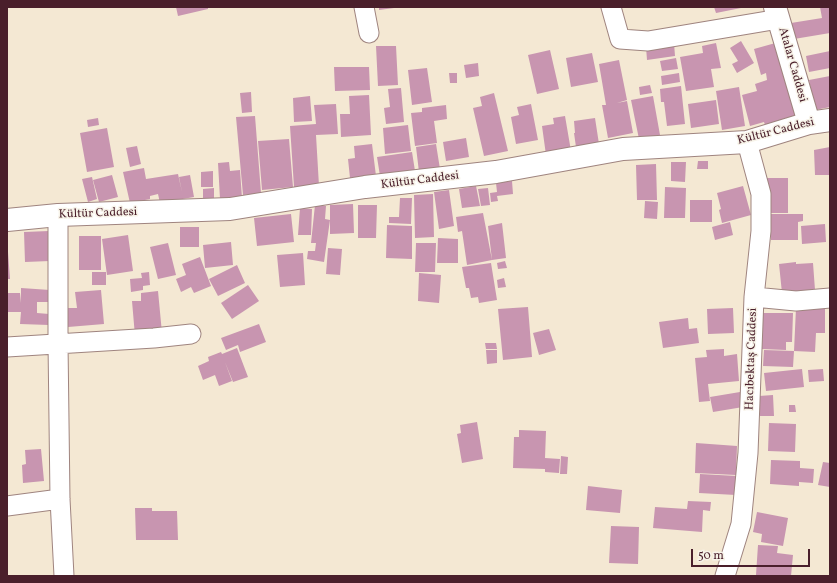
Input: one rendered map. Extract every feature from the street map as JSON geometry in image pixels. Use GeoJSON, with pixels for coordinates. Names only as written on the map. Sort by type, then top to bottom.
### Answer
{"type":"FeatureCollection","features":[{"type":"Feature","properties":{"kind":"street"},"geometry":{"type":"LineString","coordinates":[[364,7],[369,33]]}},
{"type":"Feature","properties":{"kind":"street"},"geometry":{"type":"LineString","coordinates":[[611,7],[620,40],[648,41],[777,13]]}},
{"type":"Feature","properties":{"kind":"street","name":"Atalar Caddesi"},"geometry":{"type":"LineString","coordinates":[[777,13],[820,121]]}},
{"type":"Feature","properties":{"kind":"street","name":"Kültür Caddesi"},"geometry":{"type":"LineString","coordinates":[[7,220],[58,215],[230,209],[365,187],[496,172],[623,149],[747,142],[820,121]]}},
{"type":"Feature","properties":{"kind":"street","name":"Hacıbektaş Caddesi"},"geometry":{"type":"LineString","coordinates":[[725,576],[741,524],[748,453],[754,297],[761,231],[761,194],[747,142]]}},
{"type":"Feature","properties":{"kind":"street"},"geometry":{"type":"LineString","coordinates":[[58,215],[60,499],[64,576]]}},
{"type":"Feature","properties":{"kind":"street"},"geometry":{"type":"LineString","coordinates":[[754,297],[796,301],[830,298]]}},
{"type":"Feature","properties":{"kind":"street"},"geometry":{"type":"LineString","coordinates":[[7,347],[154,338],[191,334]]}},
{"type":"Feature","properties":{"kind":"street"},"geometry":{"type":"LineString","coordinates":[[7,506],[60,499]]}},
{"type":"Feature","properties":{"kind":"building"},"geometry":{"type":"Polygon","coordinates":[[[176,7],[208,7],[208,9],[178,16],[176,7]]]}},
{"type":"Feature","properties":{"kind":"building"},"geometry":{"type":"Polygon","coordinates":[[[379,7],[394,7],[394,8],[379,10],[379,7]]]}},
{"type":"Feature","properties":{"kind":"building"},"geometry":{"type":"Polygon","coordinates":[[[714,7],[741,7],[741,8],[716,13],[714,7]]]}},
{"type":"Feature","properties":{"kind":"building"},"geometry":{"type":"Polygon","coordinates":[[[820,7],[830,7],[830,33],[794,39],[791,23],[822,18],[820,7]]]}},
{"type":"Feature","properties":{"kind":"building"},"geometry":{"type":"Polygon","coordinates":[[[741,41],[754,63],[737,73],[732,64],[738,61],[730,48],[741,41]]]}},
{"type":"Feature","properties":{"kind":"building"},"geometry":{"type":"Polygon","coordinates":[[[779,42],[798,120],[766,128],[764,122],[750,126],[742,95],[757,91],[755,84],[767,80],[766,73],[761,75],[754,49],[779,42]]]}},
{"type":"Feature","properties":{"kind":"building"},"geometry":{"type":"Polygon","coordinates":[[[674,43],[675,56],[647,60],[646,47],[674,43]]]}},
{"type":"Feature","properties":{"kind":"building"},"geometry":{"type":"Polygon","coordinates":[[[716,43],[721,68],[711,69],[714,87],[686,91],[680,57],[703,53],[702,46],[716,43]]]}},
{"type":"Feature","properties":{"kind":"building"},"geometry":{"type":"Polygon","coordinates":[[[376,46],[396,46],[398,85],[378,86],[376,46]]]}},
{"type":"Feature","properties":{"kind":"building"},"geometry":{"type":"Polygon","coordinates":[[[550,50],[559,89],[537,94],[528,55],[550,50]]]}},
{"type":"Feature","properties":{"kind":"building"},"geometry":{"type":"Polygon","coordinates":[[[830,51],[830,68],[809,72],[806,56],[830,51]]]}},
{"type":"Feature","properties":{"kind":"building"},"geometry":{"type":"Polygon","coordinates":[[[592,53],[598,82],[571,87],[566,58],[592,53]]]}},
{"type":"Feature","properties":{"kind":"building"},"geometry":{"type":"Polygon","coordinates":[[[676,58],[678,69],[662,71],[660,61],[676,58]]]}},
{"type":"Feature","properties":{"kind":"building"},"geometry":{"type":"Polygon","coordinates":[[[619,60],[627,100],[617,103],[627,101],[633,133],[608,138],[602,105],[606,105],[599,64],[619,60]]]}},
{"type":"Feature","properties":{"kind":"building"},"geometry":{"type":"Polygon","coordinates":[[[478,63],[479,76],[466,78],[464,65],[478,63]]]}},
{"type":"Feature","properties":{"kind":"building"},"geometry":{"type":"Polygon","coordinates":[[[334,67],[369,67],[370,90],[335,91],[334,67]]]}},
{"type":"Feature","properties":{"kind":"building"},"geometry":{"type":"Polygon","coordinates":[[[427,68],[432,102],[412,105],[408,70],[427,68]]]}},
{"type":"Feature","properties":{"kind":"building"},"geometry":{"type":"Polygon","coordinates":[[[449,73],[457,73],[457,83],[450,83],[449,73]]]}},
{"type":"Feature","properties":{"kind":"building"},"geometry":{"type":"Polygon","coordinates":[[[679,73],[680,82],[662,85],[661,76],[679,73]]]}},
{"type":"Feature","properties":{"kind":"building"},"geometry":{"type":"Polygon","coordinates":[[[830,76],[830,107],[815,110],[809,80],[830,76]]]}},
{"type":"Feature","properties":{"kind":"building"},"geometry":{"type":"Polygon","coordinates":[[[650,85],[652,93],[640,95],[639,87],[650,85]]]}},
{"type":"Feature","properties":{"kind":"building"},"geometry":{"type":"Polygon","coordinates":[[[681,86],[685,124],[667,126],[664,102],[661,102],[660,89],[681,86]]]}},
{"type":"Feature","properties":{"kind":"building"},"geometry":{"type":"Polygon","coordinates":[[[739,87],[745,126],[722,130],[716,91],[739,87]]]}},
{"type":"Feature","properties":{"kind":"building"},"geometry":{"type":"Polygon","coordinates":[[[401,88],[404,122],[386,124],[384,108],[390,107],[388,89],[401,88]]]}},
{"type":"Feature","properties":{"kind":"building"},"geometry":{"type":"Polygon","coordinates":[[[251,92],[252,112],[242,113],[240,93],[251,92]]]}},
{"type":"Feature","properties":{"kind":"building"},"geometry":{"type":"Polygon","coordinates":[[[494,93],[508,151],[484,156],[473,108],[482,106],[480,97],[494,93]]]}},
{"type":"Feature","properties":{"kind":"building"},"geometry":{"type":"Polygon","coordinates":[[[369,95],[371,135],[341,137],[340,114],[350,114],[349,96],[369,95]]]}},
{"type":"Feature","properties":{"kind":"building"},"geometry":{"type":"Polygon","coordinates":[[[310,96],[312,121],[294,122],[293,98],[310,96]]]}},
{"type":"Feature","properties":{"kind":"building"},"geometry":{"type":"Polygon","coordinates":[[[653,96],[660,135],[639,139],[631,100],[653,96]]]}},
{"type":"Feature","properties":{"kind":"building"},"geometry":{"type":"Polygon","coordinates":[[[716,100],[719,124],[691,128],[688,104],[716,100]]]}},
{"type":"Feature","properties":{"kind":"building"},"geometry":{"type":"Polygon","coordinates":[[[336,104],[338,134],[316,135],[319,186],[294,187],[290,126],[316,124],[314,105],[336,104]]]}},
{"type":"Feature","properties":{"kind":"building"},"geometry":{"type":"Polygon","coordinates":[[[531,104],[538,140],[516,144],[511,117],[519,115],[517,107],[531,104]]]}},
{"type":"Feature","properties":{"kind":"building"},"geometry":{"type":"Polygon","coordinates":[[[446,105],[447,119],[434,121],[437,143],[415,146],[411,113],[422,112],[422,108],[446,105]]]}},
{"type":"Feature","properties":{"kind":"building"},"geometry":{"type":"Polygon","coordinates":[[[255,116],[261,193],[243,195],[236,117],[255,116]]]}},
{"type":"Feature","properties":{"kind":"building"},"geometry":{"type":"Polygon","coordinates":[[[565,116],[571,151],[546,155],[542,126],[554,124],[553,118],[565,116]]]}},
{"type":"Feature","properties":{"kind":"building"},"geometry":{"type":"Polygon","coordinates":[[[98,118],[99,125],[88,127],[87,120],[98,118]]]}},
{"type":"Feature","properties":{"kind":"building"},"geometry":{"type":"Polygon","coordinates":[[[595,118],[599,144],[576,147],[574,121],[595,118]]]}},
{"type":"Feature","properties":{"kind":"building"},"geometry":{"type":"Polygon","coordinates":[[[408,125],[411,151],[385,154],[383,128],[408,125]]]}},
{"type":"Feature","properties":{"kind":"building"},"geometry":{"type":"Polygon","coordinates":[[[107,128],[114,167],[87,172],[80,133],[107,128]]]}},
{"type":"Feature","properties":{"kind":"building"},"geometry":{"type":"Polygon","coordinates":[[[466,138],[469,157],[446,161],[443,142],[466,138]]]}},
{"type":"Feature","properties":{"kind":"building"},"geometry":{"type":"Polygon","coordinates":[[[289,139],[293,187],[262,190],[258,141],[289,139]]]}},
{"type":"Feature","properties":{"kind":"building"},"geometry":{"type":"Polygon","coordinates":[[[372,144],[376,176],[350,178],[348,159],[355,158],[354,146],[372,144]]]}},
{"type":"Feature","properties":{"kind":"building"},"geometry":{"type":"Polygon","coordinates":[[[436,144],[440,169],[419,172],[416,147],[436,144]]]}},
{"type":"Feature","properties":{"kind":"building"},"geometry":{"type":"Polygon","coordinates":[[[137,146],[141,164],[130,167],[126,148],[137,146]]]}},
{"type":"Feature","properties":{"kind":"building"},"geometry":{"type":"Polygon","coordinates":[[[830,147],[830,175],[815,175],[814,150],[830,147]]]}},
{"type":"Feature","properties":{"kind":"building"},"geometry":{"type":"Polygon","coordinates":[[[412,152],[415,171],[380,176],[377,157],[412,152]]]}},
{"type":"Feature","properties":{"kind":"building"},"geometry":{"type":"Polygon","coordinates":[[[698,161],[708,161],[708,169],[697,169],[698,161]]]}},
{"type":"Feature","properties":{"kind":"building"},"geometry":{"type":"Polygon","coordinates":[[[229,162],[230,171],[240,170],[242,198],[220,199],[218,163],[229,162]]]}},
{"type":"Feature","properties":{"kind":"building"},"geometry":{"type":"Polygon","coordinates":[[[671,162],[686,162],[685,182],[671,181],[671,162]]]}},
{"type":"Feature","properties":{"kind":"building"},"geometry":{"type":"Polygon","coordinates":[[[656,164],[657,200],[637,200],[636,165],[656,164]]]}},
{"type":"Feature","properties":{"kind":"building"},"geometry":{"type":"Polygon","coordinates":[[[144,168],[146,179],[178,174],[182,192],[179,177],[190,175],[194,197],[160,203],[158,194],[150,196],[150,199],[130,203],[123,172],[144,168]]]}},
{"type":"Feature","properties":{"kind":"building"},"geometry":{"type":"Polygon","coordinates":[[[213,171],[213,187],[201,187],[201,172],[213,171]]]}},
{"type":"Feature","properties":{"kind":"building"},"geometry":{"type":"Polygon","coordinates":[[[112,175],[118,197],[99,202],[93,180],[112,175]]]}},
{"type":"Feature","properties":{"kind":"building"},"geometry":{"type":"Polygon","coordinates":[[[92,177],[97,199],[88,202],[82,179],[92,177]]]}},
{"type":"Feature","properties":{"kind":"building"},"geometry":{"type":"Polygon","coordinates":[[[766,178],[788,178],[788,213],[767,213],[766,178]]]}},
{"type":"Feature","properties":{"kind":"building"},"geometry":{"type":"Polygon","coordinates":[[[512,181],[513,194],[497,196],[498,201],[491,202],[490,193],[497,192],[496,183],[512,181]]]}},
{"type":"Feature","properties":{"kind":"building"},"geometry":{"type":"Polygon","coordinates":[[[476,186],[480,206],[462,208],[459,189],[476,186]]]}},
{"type":"Feature","properties":{"kind":"building"},"geometry":{"type":"Polygon","coordinates":[[[743,186],[751,215],[722,223],[719,210],[721,209],[717,193],[743,186]]]}},
{"type":"Feature","properties":{"kind":"building"},"geometry":{"type":"Polygon","coordinates":[[[665,187],[686,188],[685,218],[664,218],[665,187]]]}},
{"type":"Feature","properties":{"kind":"building"},"geometry":{"type":"Polygon","coordinates":[[[214,188],[214,199],[203,199],[203,189],[214,188]]]}},
{"type":"Feature","properties":{"kind":"building"},"geometry":{"type":"Polygon","coordinates":[[[488,188],[490,205],[481,206],[478,189],[488,188]]]}},
{"type":"Feature","properties":{"kind":"building"},"geometry":{"type":"Polygon","coordinates":[[[449,190],[454,226],[439,229],[434,192],[449,190]]]}},
{"type":"Feature","properties":{"kind":"building"},"geometry":{"type":"Polygon","coordinates":[[[433,194],[434,237],[415,238],[414,195],[433,194]]]}},
{"type":"Feature","properties":{"kind":"building"},"geometry":{"type":"Polygon","coordinates":[[[400,198],[412,198],[411,224],[389,223],[389,217],[399,217],[400,198]]]}},
{"type":"Feature","properties":{"kind":"building"},"geometry":{"type":"Polygon","coordinates":[[[690,200],[712,200],[712,222],[690,222],[690,200]]]}},
{"type":"Feature","properties":{"kind":"building"},"geometry":{"type":"Polygon","coordinates":[[[645,201],[658,202],[657,219],[644,218],[645,201]]]}},
{"type":"Feature","properties":{"kind":"building"},"geometry":{"type":"Polygon","coordinates":[[[353,204],[354,233],[330,234],[330,205],[353,204]]]}},
{"type":"Feature","properties":{"kind":"building"},"geometry":{"type":"Polygon","coordinates":[[[315,205],[326,206],[325,219],[330,220],[324,262],[307,259],[308,251],[315,251],[316,243],[311,243],[315,205]]]}},
{"type":"Feature","properties":{"kind":"building"},"geometry":{"type":"Polygon","coordinates":[[[358,205],[377,205],[376,238],[358,238],[358,205]]]}},
{"type":"Feature","properties":{"kind":"building"},"geometry":{"type":"Polygon","coordinates":[[[300,208],[312,209],[311,235],[298,235],[300,208]]]}},
{"type":"Feature","properties":{"kind":"building"},"geometry":{"type":"Polygon","coordinates":[[[483,213],[492,260],[467,265],[462,231],[458,232],[456,217],[483,213]]]}},
{"type":"Feature","properties":{"kind":"building"},"geometry":{"type":"Polygon","coordinates":[[[291,214],[294,242],[257,246],[254,218],[291,214]]]}},
{"type":"Feature","properties":{"kind":"building"},"geometry":{"type":"Polygon","coordinates":[[[771,214],[803,214],[803,221],[798,222],[798,240],[771,240],[771,214]]]}},
{"type":"Feature","properties":{"kind":"building"},"geometry":{"type":"Polygon","coordinates":[[[730,222],[733,235],[715,240],[712,227],[730,222]]]}},
{"type":"Feature","properties":{"kind":"building"},"geometry":{"type":"Polygon","coordinates":[[[502,223],[506,258],[492,260],[488,226],[502,223]]]}},
{"type":"Feature","properties":{"kind":"building"},"geometry":{"type":"Polygon","coordinates":[[[825,224],[826,242],[802,244],[801,226],[825,224]]]}},
{"type":"Feature","properties":{"kind":"building"},"geometry":{"type":"Polygon","coordinates":[[[387,225],[412,226],[412,259],[386,258],[387,225]]]}},
{"type":"Feature","properties":{"kind":"building"},"geometry":{"type":"Polygon","coordinates":[[[180,227],[199,227],[199,247],[180,247],[180,227]]]}},
{"type":"Feature","properties":{"kind":"building"},"geometry":{"type":"Polygon","coordinates":[[[49,231],[50,261],[25,262],[24,232],[49,231]]]}},
{"type":"Feature","properties":{"kind":"building"},"geometry":{"type":"Polygon","coordinates":[[[128,235],[133,271],[107,275],[102,239],[128,235]]]}},
{"type":"Feature","properties":{"kind":"building"},"geometry":{"type":"Polygon","coordinates":[[[79,236],[101,236],[101,270],[79,270],[79,236]]]}},
{"type":"Feature","properties":{"kind":"building"},"geometry":{"type":"Polygon","coordinates":[[[438,238],[458,239],[458,263],[437,263],[438,238]]]}},
{"type":"Feature","properties":{"kind":"building"},"geometry":{"type":"Polygon","coordinates":[[[231,242],[233,265],[205,268],[203,245],[231,242]]]}},
{"type":"Feature","properties":{"kind":"building"},"geometry":{"type":"Polygon","coordinates":[[[168,243],[176,275],[158,279],[150,247],[168,243]]]}},
{"type":"Feature","properties":{"kind":"building"},"geometry":{"type":"Polygon","coordinates":[[[416,243],[436,243],[435,272],[415,272],[416,243]]]}},
{"type":"Feature","properties":{"kind":"building"},"geometry":{"type":"Polygon","coordinates":[[[328,248],[342,249],[340,275],[326,274],[328,248]]]}},
{"type":"Feature","properties":{"kind":"building"},"geometry":{"type":"Polygon","coordinates":[[[8,252],[10,279],[7,279],[8,252]]]}},
{"type":"Feature","properties":{"kind":"building"},"geometry":{"type":"Polygon","coordinates":[[[303,253],[305,285],[280,287],[277,255],[303,253]]]}},
{"type":"Feature","properties":{"kind":"building"},"geometry":{"type":"Polygon","coordinates":[[[200,257],[211,286],[194,293],[191,287],[181,292],[176,279],[186,275],[182,264],[200,257]]]}},
{"type":"Feature","properties":{"kind":"building"},"geometry":{"type":"Polygon","coordinates":[[[505,261],[507,268],[498,269],[497,263],[505,261]]]}},
{"type":"Feature","properties":{"kind":"building"},"geometry":{"type":"Polygon","coordinates":[[[796,262],[796,264],[813,263],[815,290],[782,293],[779,264],[796,262]]]}},
{"type":"Feature","properties":{"kind":"building"},"geometry":{"type":"Polygon","coordinates":[[[491,263],[497,300],[479,303],[478,297],[471,298],[469,288],[466,288],[462,267],[491,263]]]}},
{"type":"Feature","properties":{"kind":"building"},"geometry":{"type":"Polygon","coordinates":[[[237,265],[245,283],[218,296],[209,279],[237,265]]]}},
{"type":"Feature","properties":{"kind":"building"},"geometry":{"type":"Polygon","coordinates":[[[92,272],[106,272],[106,285],[92,285],[92,272]]]}},
{"type":"Feature","properties":{"kind":"building"},"geometry":{"type":"Polygon","coordinates":[[[149,272],[150,285],[143,286],[143,290],[131,292],[130,279],[142,278],[141,273],[149,272]]]}},
{"type":"Feature","properties":{"kind":"building"},"geometry":{"type":"Polygon","coordinates":[[[419,273],[441,275],[439,303],[418,301],[419,273]]]}},
{"type":"Feature","properties":{"kind":"building"},"geometry":{"type":"Polygon","coordinates":[[[504,278],[506,287],[498,288],[497,280],[504,278]]]}},
{"type":"Feature","properties":{"kind":"building"},"geometry":{"type":"Polygon","coordinates":[[[248,285],[259,301],[232,319],[221,303],[248,285]]]}},
{"type":"Feature","properties":{"kind":"building"},"geometry":{"type":"Polygon","coordinates":[[[21,288],[50,290],[49,302],[37,302],[37,313],[49,314],[49,325],[20,324],[21,312],[8,312],[8,293],[20,293],[21,303],[21,288]]]}},
{"type":"Feature","properties":{"kind":"building"},"geometry":{"type":"Polygon","coordinates":[[[101,290],[104,324],[68,327],[67,308],[77,308],[75,292],[101,290]]]}},
{"type":"Feature","properties":{"kind":"building"},"geometry":{"type":"Polygon","coordinates":[[[158,291],[162,333],[135,336],[132,301],[141,301],[141,293],[158,291]]]}},
{"type":"Feature","properties":{"kind":"building"},"geometry":{"type":"Polygon","coordinates":[[[528,307],[532,357],[503,360],[498,309],[528,307]]]}},
{"type":"Feature","properties":{"kind":"building"},"geometry":{"type":"Polygon","coordinates":[[[733,308],[734,333],[708,334],[707,309],[733,308]]]}},
{"type":"Feature","properties":{"kind":"building"},"geometry":{"type":"Polygon","coordinates":[[[796,308],[825,309],[825,333],[816,333],[815,352],[794,351],[796,308]]]}},
{"type":"Feature","properties":{"kind":"building"},"geometry":{"type":"Polygon","coordinates":[[[763,313],[793,313],[792,342],[786,342],[786,350],[762,349],[763,313]]]}},
{"type":"Feature","properties":{"kind":"building"},"geometry":{"type":"Polygon","coordinates":[[[688,318],[689,329],[697,328],[699,343],[663,348],[659,322],[688,318]]]}},
{"type":"Feature","properties":{"kind":"building"},"geometry":{"type":"Polygon","coordinates":[[[259,324],[266,342],[240,352],[238,345],[226,350],[221,338],[259,324]]]}},
{"type":"Feature","properties":{"kind":"building"},"geometry":{"type":"Polygon","coordinates":[[[549,329],[556,350],[539,355],[533,333],[549,329]]]}},
{"type":"Feature","properties":{"kind":"building"},"geometry":{"type":"Polygon","coordinates":[[[485,343],[496,343],[497,349],[486,349],[485,343]]]}},
{"type":"Feature","properties":{"kind":"building"},"geometry":{"type":"Polygon","coordinates":[[[237,348],[248,377],[233,382],[225,362],[232,381],[219,386],[215,375],[203,380],[198,366],[209,361],[208,357],[221,352],[222,354],[237,348]]]}},
{"type":"Feature","properties":{"kind":"building"},"geometry":{"type":"Polygon","coordinates":[[[724,349],[724,356],[737,354],[739,381],[708,384],[710,401],[699,402],[695,358],[707,357],[706,350],[724,349]]]}},
{"type":"Feature","properties":{"kind":"building"},"geometry":{"type":"Polygon","coordinates":[[[486,350],[497,350],[497,363],[487,364],[486,350]]]}},
{"type":"Feature","properties":{"kind":"building"},"geometry":{"type":"Polygon","coordinates":[[[764,350],[794,351],[793,367],[763,366],[764,350]]]}},
{"type":"Feature","properties":{"kind":"building"},"geometry":{"type":"Polygon","coordinates":[[[802,369],[804,387],[766,391],[764,373],[802,369]]]}},
{"type":"Feature","properties":{"kind":"building"},"geometry":{"type":"Polygon","coordinates":[[[823,369],[824,381],[809,382],[808,370],[823,369]]]}},
{"type":"Feature","properties":{"kind":"building"},"geometry":{"type":"Polygon","coordinates":[[[740,392],[743,407],[713,412],[710,397],[740,392]]]}},
{"type":"Feature","properties":{"kind":"building"},"geometry":{"type":"Polygon","coordinates":[[[773,395],[774,416],[760,416],[759,396],[773,395]]]}},
{"type":"Feature","properties":{"kind":"building"},"geometry":{"type":"Polygon","coordinates":[[[789,405],[795,405],[796,412],[789,412],[789,405]]]}},
{"type":"Feature","properties":{"kind":"building"},"geometry":{"type":"Polygon","coordinates":[[[477,422],[483,459],[462,463],[457,434],[461,433],[460,425],[477,422]]]}},
{"type":"Feature","properties":{"kind":"building"},"geometry":{"type":"Polygon","coordinates":[[[769,423],[796,424],[795,452],[768,451],[769,423]]]}},
{"type":"Feature","properties":{"kind":"building"},"geometry":{"type":"Polygon","coordinates":[[[519,430],[546,431],[545,458],[560,459],[559,473],[545,472],[545,469],[513,468],[514,437],[519,437],[519,430]]]}},
{"type":"Feature","properties":{"kind":"building"},"geometry":{"type":"Polygon","coordinates":[[[696,443],[737,446],[736,475],[695,473],[696,443]]]}},
{"type":"Feature","properties":{"kind":"building"},"geometry":{"type":"Polygon","coordinates":[[[41,449],[44,481],[23,483],[22,465],[26,464],[25,450],[41,449]]]}},
{"type":"Feature","properties":{"kind":"building"},"geometry":{"type":"Polygon","coordinates":[[[561,456],[568,457],[567,474],[560,474],[561,456]]]}},
{"type":"Feature","properties":{"kind":"building"},"geometry":{"type":"Polygon","coordinates":[[[771,460],[800,461],[800,468],[814,469],[813,483],[799,482],[799,486],[770,484],[771,460]]]}},
{"type":"Feature","properties":{"kind":"building"},"geometry":{"type":"Polygon","coordinates":[[[823,462],[830,463],[830,487],[818,485],[823,462]]]}},
{"type":"Feature","properties":{"kind":"building"},"geometry":{"type":"Polygon","coordinates":[[[700,474],[737,476],[736,495],[699,493],[700,474]]]}},
{"type":"Feature","properties":{"kind":"building"},"geometry":{"type":"Polygon","coordinates":[[[588,486],[622,490],[620,513],[586,510],[588,486]]]}},
{"type":"Feature","properties":{"kind":"building"},"geometry":{"type":"Polygon","coordinates":[[[688,501],[711,502],[710,511],[703,510],[702,532],[653,528],[655,507],[687,509],[688,501]]]}},
{"type":"Feature","properties":{"kind":"building"},"geometry":{"type":"Polygon","coordinates":[[[135,508],[152,508],[152,511],[177,511],[178,540],[136,540],[135,508]]]}},
{"type":"Feature","properties":{"kind":"building"},"geometry":{"type":"Polygon","coordinates":[[[757,512],[788,518],[783,546],[761,542],[762,534],[753,532],[757,512]]]}},
{"type":"Feature","properties":{"kind":"building"},"geometry":{"type":"Polygon","coordinates":[[[611,526],[639,527],[638,564],[609,563],[611,526]]]}},
{"type":"Feature","properties":{"kind":"building"},"geometry":{"type":"Polygon","coordinates":[[[758,545],[778,546],[777,553],[793,555],[791,576],[756,575],[758,545]]]}}]}
